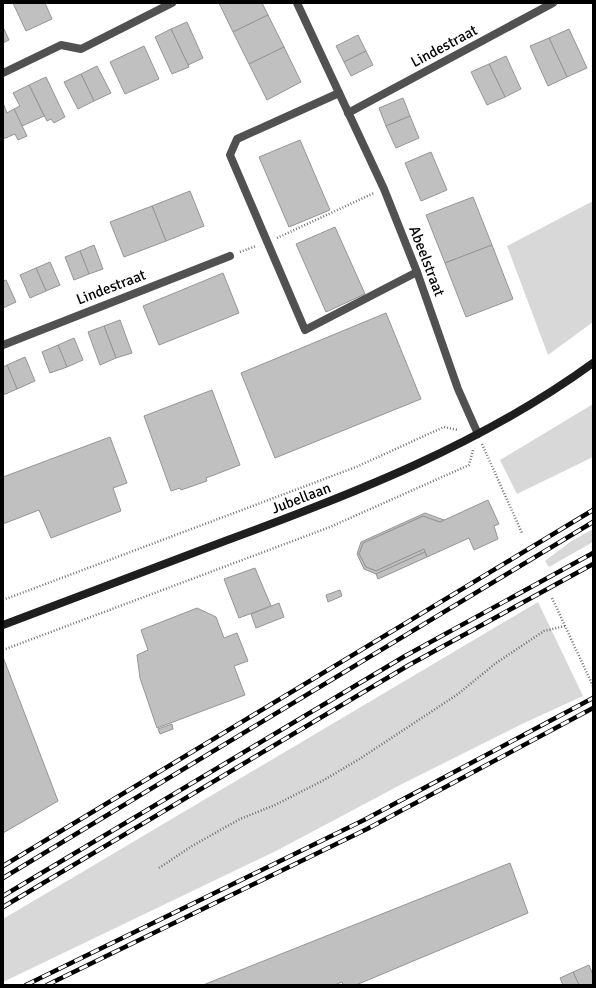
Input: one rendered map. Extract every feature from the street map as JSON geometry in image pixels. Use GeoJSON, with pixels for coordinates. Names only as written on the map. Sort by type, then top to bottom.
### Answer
{"type":"FeatureCollection","features":[{"type":"Feature","properties":{"kind":"main road","name":"Jubellaan"},"geometry":{"type":"LineString","coordinates":[[3,625],[347,496],[396,475],[478,434],[533,403],[593,363]]}},
{"type":"Feature","properties":{"kind":"street"},"geometry":{"type":"LineString","coordinates":[[3,73],[61,45],[81,48],[172,3]]}},
{"type":"Feature","properties":{"kind":"street","name":"Abeelstraat"},"geometry":{"type":"LineString","coordinates":[[297,3],[384,189],[417,272],[451,370],[478,434]]}},
{"type":"Feature","properties":{"kind":"street","name":"Lindestraat"},"geometry":{"type":"LineString","coordinates":[[348,113],[553,3]]}},
{"type":"Feature","properties":{"kind":"street"},"geometry":{"type":"LineString","coordinates":[[339,93],[237,138],[230,155],[305,330],[417,272]]}},
{"type":"Feature","properties":{"kind":"street","name":"Lindestraat"},"geometry":{"type":"LineString","coordinates":[[3,345],[230,256]]}},
{"type":"Feature","properties":{"kind":"path"},"geometry":{"type":"LineString","coordinates":[[230,256],[267,242],[384,189]]}},
{"type":"Feature","properties":{"kind":"path"},"geometry":{"type":"LineString","coordinates":[[3,600],[356,467],[444,427],[478,434]]}},
{"type":"Feature","properties":{"kind":"path"},"geometry":{"type":"LineString","coordinates":[[478,434],[522,533]]}},
{"type":"Feature","properties":{"kind":"path"},"geometry":{"type":"LineString","coordinates":[[3,650],[330,528],[469,465],[478,434]]}},
{"type":"Feature","properties":{"kind":"path"},"geometry":{"type":"LineString","coordinates":[[552,598],[593,686]]}},
{"type":"Feature","properties":{"kind":"path"},"geometry":{"type":"LineString","coordinates":[[159,868],[192,846],[240,819],[276,805],[331,777],[458,694],[496,663],[544,631],[565,626]]}},
{"type":"Feature","properties":{"kind":"shaded area"},"geometry":{"type":"Polygon","coordinates":[[[593,201],[593,322],[548,355],[507,246],[593,201]]]}},
{"type":"Feature","properties":{"kind":"shaded area"},"geometry":{"type":"Polygon","coordinates":[[[593,404],[593,457],[517,494],[500,460],[593,404]]]}},
{"type":"Feature","properties":{"kind":"shaded area"},"geometry":{"type":"Polygon","coordinates":[[[593,529],[593,542],[549,567],[545,561],[570,542],[593,529]]]}},
{"type":"Feature","properties":{"kind":"shaded area"},"geometry":{"type":"Polygon","coordinates":[[[538,602],[583,696],[522,724],[404,783],[276,851],[3,982],[3,919],[538,602]]]}},
{"type":"Feature","properties":{"kind":"building"},"geometry":{"type":"Polygon","coordinates":[[[13,3],[45,3],[52,19],[26,31],[13,3]]]}},
{"type":"Feature","properties":{"kind":"building"},"geometry":{"type":"Polygon","coordinates":[[[219,3],[262,3],[268,15],[233,32],[219,3]]]}},
{"type":"Feature","properties":{"kind":"building"},"geometry":{"type":"Polygon","coordinates":[[[268,15],[284,47],[249,64],[233,32],[268,15]]]}},
{"type":"Feature","properties":{"kind":"building"},"geometry":{"type":"Polygon","coordinates":[[[187,22],[203,58],[188,65],[171,29],[187,22]]]}},
{"type":"Feature","properties":{"kind":"building"},"geometry":{"type":"Polygon","coordinates":[[[3,27],[9,40],[3,43],[3,27]]]}},
{"type":"Feature","properties":{"kind":"building"},"geometry":{"type":"Polygon","coordinates":[[[171,29],[189,67],[172,74],[155,37],[171,29]]]}},
{"type":"Feature","properties":{"kind":"building"},"geometry":{"type":"Polygon","coordinates":[[[569,29],[587,68],[567,77],[549,38],[569,29]]]}},
{"type":"Feature","properties":{"kind":"building"},"geometry":{"type":"Polygon","coordinates":[[[358,35],[366,51],[344,62],[336,46],[358,35]]]}},
{"type":"Feature","properties":{"kind":"building"},"geometry":{"type":"Polygon","coordinates":[[[549,38],[567,77],[548,86],[530,46],[549,38]]]}},
{"type":"Feature","properties":{"kind":"building"},"geometry":{"type":"Polygon","coordinates":[[[144,46],[159,79],[125,94],[110,62],[144,46]]]}},
{"type":"Feature","properties":{"kind":"building"},"geometry":{"type":"Polygon","coordinates":[[[284,47],[301,82],[267,100],[249,64],[284,47]]]}},
{"type":"Feature","properties":{"kind":"building"},"geometry":{"type":"Polygon","coordinates":[[[366,51],[373,65],[351,76],[344,62],[366,51]]]}},
{"type":"Feature","properties":{"kind":"building"},"geometry":{"type":"Polygon","coordinates":[[[506,56],[521,89],[505,97],[489,64],[506,56]]]}},
{"type":"Feature","properties":{"kind":"building"},"geometry":{"type":"Polygon","coordinates":[[[489,64],[505,97],[487,105],[471,72],[489,64]]]}},
{"type":"Feature","properties":{"kind":"building"},"geometry":{"type":"Polygon","coordinates":[[[97,66],[111,93],[94,101],[81,74],[97,66]]]}},
{"type":"Feature","properties":{"kind":"building"},"geometry":{"type":"Polygon","coordinates":[[[81,74],[94,101],[78,109],[64,82],[81,74]]]}},
{"type":"Feature","properties":{"kind":"building"},"geometry":{"type":"Polygon","coordinates":[[[46,77],[65,117],[54,123],[51,119],[47,121],[29,85],[46,77]]]}},
{"type":"Feature","properties":{"kind":"building"},"geometry":{"type":"Polygon","coordinates":[[[29,85],[44,116],[22,126],[14,109],[20,106],[13,93],[29,85]]]}},
{"type":"Feature","properties":{"kind":"building"},"geometry":{"type":"Polygon","coordinates":[[[403,98],[410,116],[386,126],[379,108],[403,98]]]}},
{"type":"Feature","properties":{"kind":"building"},"geometry":{"type":"Polygon","coordinates":[[[3,103],[7,113],[14,109],[27,136],[18,140],[15,134],[3,139],[3,103]]]}},
{"type":"Feature","properties":{"kind":"building"},"geometry":{"type":"Polygon","coordinates":[[[410,116],[419,138],[396,148],[386,126],[410,116]]]}},
{"type":"Feature","properties":{"kind":"building"},"geometry":{"type":"Polygon","coordinates":[[[300,140],[330,210],[289,227],[259,157],[300,140]]]}},
{"type":"Feature","properties":{"kind":"building"},"geometry":{"type":"Polygon","coordinates":[[[431,152],[447,190],[421,201],[405,163],[431,152]]]}},
{"type":"Feature","properties":{"kind":"building"},"geometry":{"type":"Polygon","coordinates":[[[190,191],[204,226],[166,241],[152,206],[190,191]]]}},
{"type":"Feature","properties":{"kind":"building"},"geometry":{"type":"Polygon","coordinates":[[[473,197],[492,245],[445,263],[426,215],[473,197]]]}},
{"type":"Feature","properties":{"kind":"building"},"geometry":{"type":"Polygon","coordinates":[[[152,206],[166,241],[124,257],[110,222],[152,206]]]}},
{"type":"Feature","properties":{"kind":"building"},"geometry":{"type":"Polygon","coordinates":[[[335,227],[365,294],[326,312],[296,244],[335,227]]]}},
{"type":"Feature","properties":{"kind":"building"},"geometry":{"type":"Polygon","coordinates":[[[94,245],[103,269],[89,274],[80,251],[94,245]]]}},
{"type":"Feature","properties":{"kind":"building"},"geometry":{"type":"Polygon","coordinates":[[[492,245],[513,299],[466,317],[445,263],[492,245]]]}},
{"type":"Feature","properties":{"kind":"building"},"geometry":{"type":"Polygon","coordinates":[[[80,251],[89,274],[74,280],[65,257],[80,251]]]}},
{"type":"Feature","properties":{"kind":"building"},"geometry":{"type":"Polygon","coordinates":[[[50,262],[60,285],[46,291],[36,268],[50,262]]]}},
{"type":"Feature","properties":{"kind":"building"},"geometry":{"type":"Polygon","coordinates":[[[36,268],[46,291],[30,298],[20,275],[36,268]]]}},
{"type":"Feature","properties":{"kind":"building"},"geometry":{"type":"Polygon","coordinates":[[[223,273],[239,313],[159,345],[143,306],[223,273]]]}},
{"type":"Feature","properties":{"kind":"building"},"geometry":{"type":"Polygon","coordinates":[[[6,280],[16,302],[3,308],[3,281],[6,280]]]}},
{"type":"Feature","properties":{"kind":"building"},"geometry":{"type":"Polygon","coordinates":[[[386,313],[421,399],[275,458],[241,373],[386,313]]]}},
{"type":"Feature","properties":{"kind":"building"},"geometry":{"type":"Polygon","coordinates":[[[120,320],[132,353],[116,358],[104,326],[120,320]]]}},
{"type":"Feature","properties":{"kind":"building"},"geometry":{"type":"Polygon","coordinates":[[[104,326],[116,358],[100,365],[88,332],[104,326]]]}},
{"type":"Feature","properties":{"kind":"building"},"geometry":{"type":"Polygon","coordinates":[[[74,338],[83,360],[67,367],[58,345],[74,338]]]}},
{"type":"Feature","properties":{"kind":"building"},"geometry":{"type":"Polygon","coordinates":[[[58,345],[67,367],[50,373],[42,352],[58,345]]]}},
{"type":"Feature","properties":{"kind":"building"},"geometry":{"type":"Polygon","coordinates":[[[25,357],[35,381],[17,389],[7,365],[25,357]]]}},
{"type":"Feature","properties":{"kind":"building"},"geometry":{"type":"Polygon","coordinates":[[[7,365],[17,389],[3,395],[3,367],[7,365]]]}},
{"type":"Feature","properties":{"kind":"building"},"geometry":{"type":"Polygon","coordinates":[[[212,390],[240,465],[206,478],[207,481],[181,490],[180,488],[171,491],[144,416],[212,390]]]}},
{"type":"Feature","properties":{"kind":"building"},"geometry":{"type":"Polygon","coordinates":[[[110,437],[127,483],[113,488],[121,511],[51,538],[39,510],[3,524],[3,477],[110,437]]]}},
{"type":"Feature","properties":{"kind":"building"},"geometry":{"type":"Polygon","coordinates":[[[488,500],[499,524],[494,526],[498,539],[474,550],[469,538],[427,557],[424,549],[376,571],[366,567],[359,554],[363,543],[423,516],[440,522],[488,500]]]}},
{"type":"Feature","properties":{"kind":"building"},"geometry":{"type":"Polygon","coordinates":[[[425,513],[444,520],[440,522],[423,516],[363,543],[359,554],[366,567],[376,571],[424,549],[425,552],[376,574],[364,569],[357,554],[361,542],[425,513]]]}},
{"type":"Feature","properties":{"kind":"building"},"geometry":{"type":"Polygon","coordinates":[[[425,552],[427,557],[378,579],[376,574],[425,552]]]}},
{"type":"Feature","properties":{"kind":"building"},"geometry":{"type":"Polygon","coordinates":[[[255,568],[271,606],[239,618],[224,579],[255,568]]]}},
{"type":"Feature","properties":{"kind":"building"},"geometry":{"type":"Polygon","coordinates":[[[340,590],[342,596],[328,602],[326,595],[340,590]]]}},
{"type":"Feature","properties":{"kind":"building"},"geometry":{"type":"Polygon","coordinates":[[[279,603],[284,617],[256,628],[251,614],[279,603]]]}},
{"type":"Feature","properties":{"kind":"building"},"geometry":{"type":"Polygon","coordinates":[[[197,608],[216,617],[224,638],[237,633],[248,661],[234,666],[245,695],[157,728],[140,678],[137,655],[148,650],[141,630],[197,608]]]}},
{"type":"Feature","properties":{"kind":"building"},"geometry":{"type":"Polygon","coordinates":[[[3,657],[58,801],[3,833],[3,657]]]}},
{"type":"Feature","properties":{"kind":"building"},"geometry":{"type":"Polygon","coordinates":[[[172,724],[173,729],[160,734],[158,729],[172,724]]]}},
{"type":"Feature","properties":{"kind":"building"},"geometry":{"type":"Polygon","coordinates":[[[510,863],[528,913],[356,985],[343,985],[342,982],[335,985],[203,985],[510,863]]]}},
{"type":"Feature","properties":{"kind":"building"},"geometry":{"type":"Polygon","coordinates":[[[589,965],[593,975],[593,985],[579,985],[573,972],[589,965]]]}},
{"type":"Feature","properties":{"kind":"building"},"geometry":{"type":"Polygon","coordinates":[[[573,972],[579,985],[563,985],[560,978],[573,972]]]}},
{"type":"Feature","properties":{"kind":"railway"},"geometry":{"type":"LineString","coordinates":[[3,866],[593,510]]}},
{"type":"Feature","properties":{"kind":"railway"},"geometry":{"type":"LineString","coordinates":[[3,878],[593,522]]}},
{"type":"Feature","properties":{"kind":"railway"},"geometry":{"type":"LineString","coordinates":[[3,896],[405,656],[593,553]]}},
{"type":"Feature","properties":{"kind":"railway"},"geometry":{"type":"LineString","coordinates":[[3,907],[409,665],[593,564]]}},
{"type":"Feature","properties":{"kind":"railway"},"geometry":{"type":"LineString","coordinates":[[26,985],[364,820],[593,698]]}},
{"type":"Feature","properties":{"kind":"railway"},"geometry":{"type":"LineString","coordinates":[[47,985],[367,829],[593,708]]}}]}
